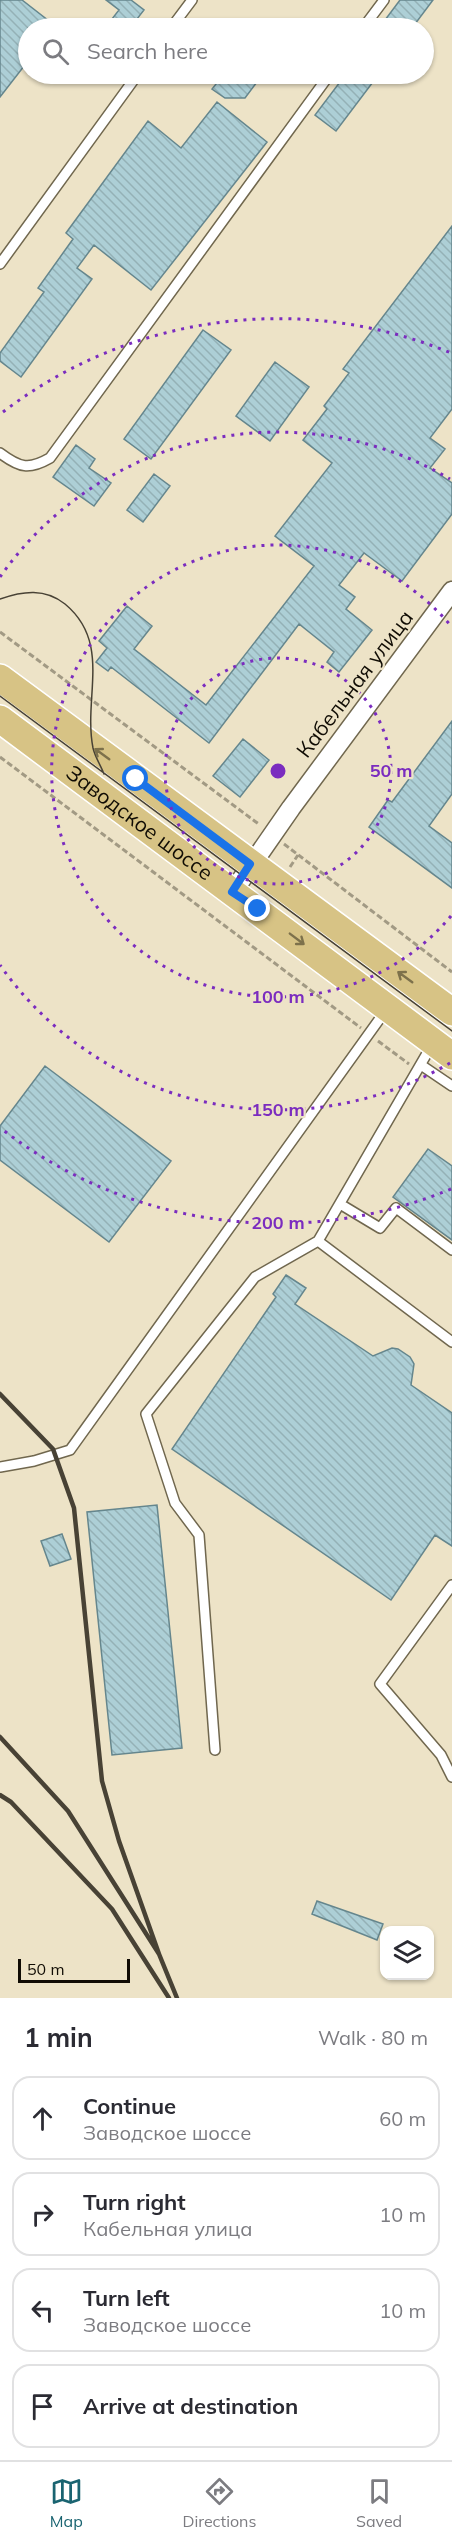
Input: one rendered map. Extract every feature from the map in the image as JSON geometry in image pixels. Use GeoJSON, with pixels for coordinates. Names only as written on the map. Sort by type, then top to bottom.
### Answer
{"type":"FeatureCollection","features":[{"type":"Feature","properties":{"kind":"main road","name":"Заводское шоссе"},"geometry":{"type":"LineString","coordinates":[[0,678],[452,1012]]}},
{"type":"Feature","properties":{"kind":"main road","name":"Заводское шоссе"},"geometry":{"type":"LineString","coordinates":[[0,719],[258,909],[387,1008],[431,1058]]}},
{"type":"Feature","properties":{"kind":"street","name":"Кабельная улица"},"geometry":{"type":"LineString","coordinates":[[232,892],[250,864],[452,591]]}},
{"type":"Feature","properties":{"kind":"lane"},"geometry":{"type":"LineString","coordinates":[[178,18],[192,0]]}},
{"type":"Feature","properties":{"kind":"lane"},"geometry":{"type":"LineString","coordinates":[[370,18],[384,0]]}},
{"type":"Feature","properties":{"kind":"lane"},"geometry":{"type":"LineString","coordinates":[[0,264],[131,84]]}},
{"type":"Feature","properties":{"kind":"lane"},"geometry":{"type":"LineString","coordinates":[[0,453],[20,465],[34,467],[50,458],[323,84]]}},
{"type":"Feature","properties":{"kind":"lane"},"geometry":{"type":"LineString","coordinates":[[0,1467],[34,1461],[70,1450],[370,1035],[387,1008]]}},
{"type":"Feature","properties":{"kind":"lane"},"geometry":{"type":"LineString","coordinates":[[215,1750],[200,1535],[175,1503],[146,1414],[255,1277],[318,1241],[431,1058],[452,1086]]}},
{"type":"Feature","properties":{"kind":"lane"},"geometry":{"type":"LineString","coordinates":[[340,1203],[380,1228],[396,1208],[452,1250]]}},
{"type":"Feature","properties":{"kind":"lane"},"geometry":{"type":"LineString","coordinates":[[318,1241],[452,1342]]}},
{"type":"Feature","properties":{"kind":"lane"},"geometry":{"type":"LineString","coordinates":[[452,1585],[380,1684],[441,1755],[452,1777]]}},
{"type":"Feature","properties":{"kind":"path"},"geometry":{"type":"LineString","coordinates":[[0,632],[272,834],[452,972]]}},
{"type":"Feature","properties":{"kind":"path"},"geometry":{"type":"LineString","coordinates":[[0,757],[370,1035],[431,1058]]}},
{"type":"Feature","properties":{"kind":"building"},"geometry":{"type":"Polygon","coordinates":[[[0,0],[22,0],[45,18],[18,18],[18,74],[0,97],[0,0]]]}},
{"type":"Feature","properties":{"kind":"building"},"geometry":{"type":"Polygon","coordinates":[[[106,0],[131,0],[144,10],[138,18],[113,18],[119,10],[106,0]]]}},
{"type":"Feature","properties":{"kind":"building"},"geometry":{"type":"Polygon","coordinates":[[[400,0],[433,0],[420,18],[386,18],[400,0]]]}},
{"type":"Feature","properties":{"kind":"building"},"geometry":{"type":"Polygon","coordinates":[[[216,84],[256,84],[245,98],[225,98],[212,89],[216,84]]]}},
{"type":"Feature","properties":{"kind":"building"},"geometry":{"type":"Polygon","coordinates":[[[338,84],[371,84],[336,131],[315,115],[338,84]]]}},
{"type":"Feature","properties":{"kind":"building"},"geometry":{"type":"Polygon","coordinates":[[[217,102],[267,142],[151,290],[94,245],[77,268],[92,279],[21,377],[0,361],[0,353],[44,292],[38,288],[73,239],[66,233],[148,121],[181,148],[217,102]]]}},
{"type":"Feature","properties":{"kind":"building"},"geometry":{"type":"Polygon","coordinates":[[[452,226],[452,409],[430,438],[445,449],[430,468],[452,483],[452,514],[402,581],[364,553],[339,585],[355,597],[346,609],[372,630],[339,672],[327,662],[334,652],[299,624],[209,743],[111,667],[108,671],[96,662],[107,648],[99,641],[127,606],[152,626],[134,649],[206,705],[314,566],[275,536],[332,463],[303,440],[327,409],[324,406],[349,373],[343,369],[452,226]]]}},
{"type":"Feature","properties":{"kind":"building"},"geometry":{"type":"Polygon","coordinates":[[[203,330],[231,350],[151,459],[124,439],[203,330]]]}},
{"type":"Feature","properties":{"kind":"building"},"geometry":{"type":"Polygon","coordinates":[[[275,362],[309,387],[270,441],[236,416],[275,362]]]}},
{"type":"Feature","properties":{"kind":"building"},"geometry":{"type":"Polygon","coordinates":[[[76,445],[95,459],[89,468],[111,483],[94,506],[53,477],[76,445]]]}},
{"type":"Feature","properties":{"kind":"building"},"geometry":{"type":"Polygon","coordinates":[[[154,474],[170,486],[143,522],[127,510],[154,474]]]}},
{"type":"Feature","properties":{"kind":"building"},"geometry":{"type":"Polygon","coordinates":[[[452,721],[452,794],[429,826],[452,843],[452,888],[369,827],[388,800],[392,802],[452,721]]]}},
{"type":"Feature","properties":{"kind":"building"},"geometry":{"type":"Polygon","coordinates":[[[243,739],[269,760],[240,797],[213,776],[243,739]]]}},
{"type":"Feature","properties":{"kind":"building"},"geometry":{"type":"Polygon","coordinates":[[[45,1066],[171,1161],[109,1242],[0,1160],[0,1126],[45,1066]]]}},
{"type":"Feature","properties":{"kind":"building"},"geometry":{"type":"Polygon","coordinates":[[[428,1149],[452,1166],[452,1240],[393,1197],[428,1149]]]}},
{"type":"Feature","properties":{"kind":"building"},"geometry":{"type":"Polygon","coordinates":[[[286,1275],[306,1288],[295,1304],[373,1356],[392,1348],[410,1357],[414,1364],[411,1385],[452,1413],[452,1546],[435,1535],[391,1600],[172,1449],[276,1297],[273,1294],[286,1275]]]}},
{"type":"Feature","properties":{"kind":"building"},"geometry":{"type":"Polygon","coordinates":[[[157,1505],[182,1748],[112,1755],[87,1512],[157,1505]]]}},
{"type":"Feature","properties":{"kind":"building"},"geometry":{"type":"Polygon","coordinates":[[[62,1534],[71,1559],[50,1566],[41,1541],[62,1534]]]}},
{"type":"Feature","properties":{"kind":"building"},"geometry":{"type":"Polygon","coordinates":[[[317,1901],[383,1924],[380,1926],[377,1940],[312,1914],[317,1901]]]}},
{"type":"Feature","properties":{"kind":"tram line"},"geometry":{"type":"LineString","coordinates":[[0,599],[34,592],[50,595],[65,604],[79,619],[88,636],[92,653],[91,729],[93,748],[104,774]]}},
{"type":"Feature","properties":{"kind":"tram line"},"geometry":{"type":"LineString","coordinates":[[0,696],[452,1031]]}},
{"type":"Feature","properties":{"kind":"railway"},"geometry":{"type":"LineString","coordinates":[[0,1394],[53,1449],[74,1508],[102,1781],[119,1841],[159,1954]]}},
{"type":"Feature","properties":{"kind":"railway"},"geometry":{"type":"LineString","coordinates":[[0,1737],[68,1811],[159,1954],[177,1998]]}},
{"type":"Feature","properties":{"kind":"railway"},"geometry":{"type":"LineString","coordinates":[[0,1795],[11,1802],[112,1909],[169,1998]]}},
{"type":"Feature","properties":{"kind":"route"},"geometry":{"type":"LineString","coordinates":[[136,779],[250,864],[232,892],[258,909]]}}]}
